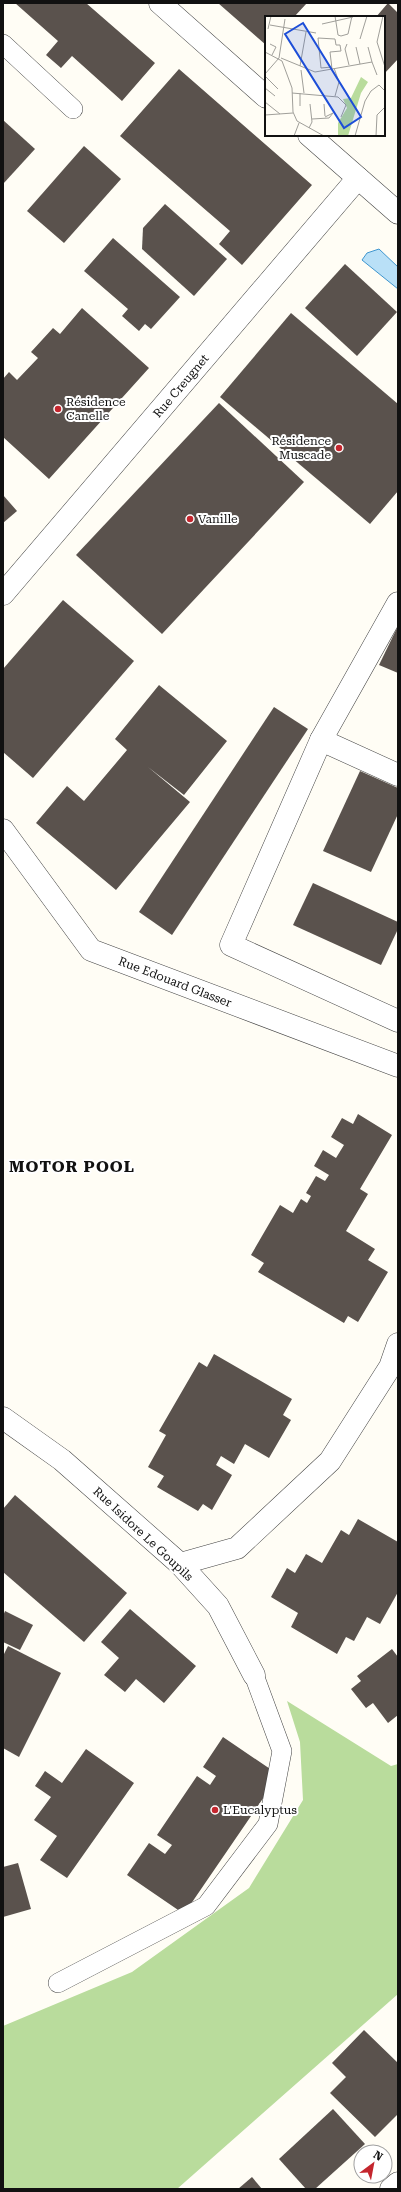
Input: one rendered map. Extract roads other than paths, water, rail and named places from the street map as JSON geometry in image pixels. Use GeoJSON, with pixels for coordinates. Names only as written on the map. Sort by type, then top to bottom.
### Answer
{"type":"FeatureCollection","features":[{"type":"Feature","properties":{"kind":"street"},"geometry":{"type":"LineString","coordinates":[[160,3],[265,96]]}},
{"type":"Feature","properties":{"kind":"street"},"geometry":{"type":"LineString","coordinates":[[310,136],[398,213]]}},
{"type":"Feature","properties":{"kind":"street","name":"Rue Creugnet"},"geometry":{"type":"LineString","coordinates":[[3,594],[358,178]]}},
{"type":"Feature","properties":{"kind":"street"},"geometry":{"type":"LineString","coordinates":[[398,602],[321,740],[231,945],[398,1021]]}},
{"type":"Feature","properties":{"kind":"street"},"geometry":{"type":"LineString","coordinates":[[321,740],[398,775]]}},
{"type":"Feature","properties":{"kind":"street","name":"Rue Edouard Glasser"},"geometry":{"type":"LineString","coordinates":[[3,830],[91,950],[398,1066]]}},
{"type":"Feature","properties":{"kind":"street"},"geometry":{"type":"LineString","coordinates":[[180,1564],[237,1548],[330,1461],[390,1367],[398,1344]]}},
{"type":"Feature","properties":{"kind":"street","name":"Rue Isidore Le Goupils"},"geometry":{"type":"LineString","coordinates":[[3,1418],[62,1460],[180,1564],[218,1606],[254,1675]]}},
{"type":"Feature","properties":{"kind":"street"},"geometry":{"type":"LineString","coordinates":[[391,2189],[398,2183]]}},
{"type":"Feature","properties":{"kind":"lane"},"geometry":{"type":"LineString","coordinates":[[3,44],[73,109]]}},
{"type":"Feature","properties":{"kind":"lane"},"geometry":{"type":"LineString","coordinates":[[58,1983],[206,1906],[268,1824],[282,1752],[254,1675]]}},
{"type":"Feature","properties":{"kind":"water"},"geometry":{"type":"Polygon","coordinates":[[[379,249],[398,267],[398,289],[362,260],[367,253],[379,249]]]}},
{"type":"Feature","properties":{"kind":"place","name":"Résidence Canelle"},"geometry":{"type":"Point","coordinates":[58,409]}},
{"type":"Feature","properties":{"kind":"place","name":"Résidence Muscade"},"geometry":{"type":"Point","coordinates":[339,448]}},
{"type":"Feature","properties":{"kind":"place","name":"Vanille"},"geometry":{"type":"Point","coordinates":[190,519]}},
{"type":"Feature","properties":{"kind":"place","name":"L'Eucalyptus"},"geometry":{"type":"Point","coordinates":[215,1810]}},
{"type":"Feature","properties":{"kind":"district","name":"MOTOR POOL"},"geometry":{"type":"Point","coordinates":[72,1166]}}]}
